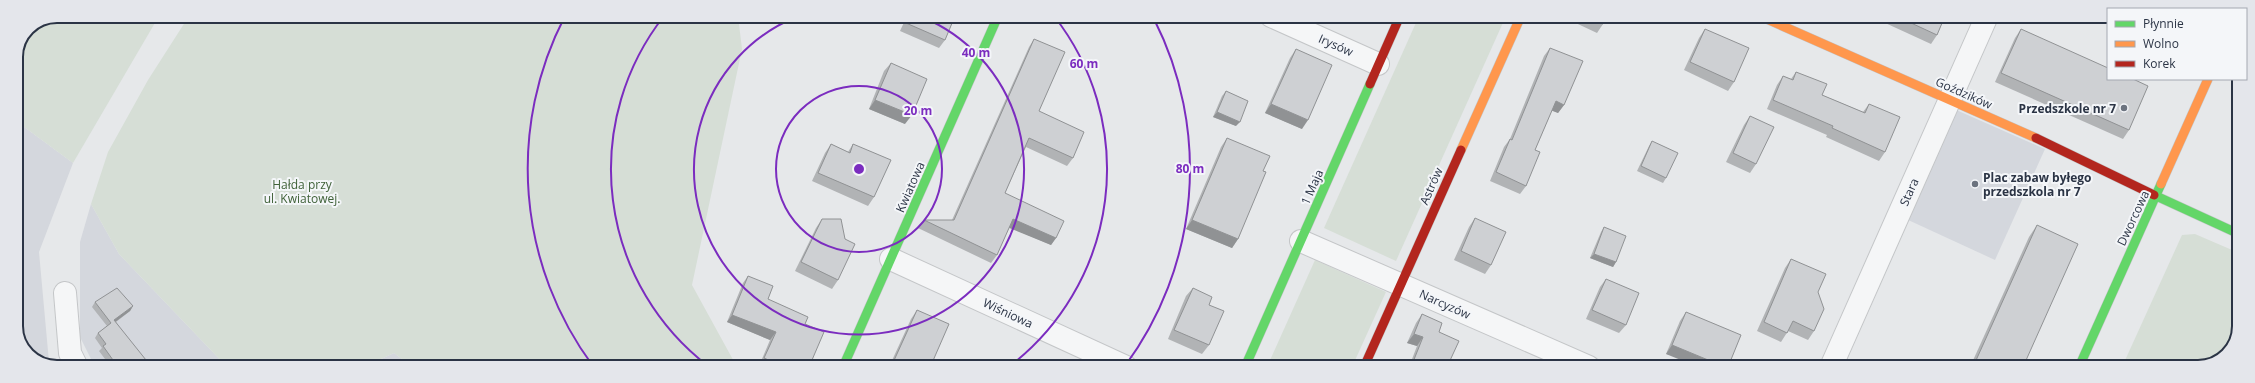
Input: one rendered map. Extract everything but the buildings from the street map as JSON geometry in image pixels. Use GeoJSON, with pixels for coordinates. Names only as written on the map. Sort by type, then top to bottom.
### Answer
{"type":"FeatureCollection","features":[{"type":"Feature","properties":{"kind":"street","name":"Kwiatowa"},"geometry":{"type":"LineString","coordinates":[[846,360],[995,23]]}},
{"type":"Feature","properties":{"kind":"street","name":"Irysów"},"geometry":{"type":"LineString","coordinates":[[1287,23],[1378,64]]}},
{"type":"Feature","properties":{"kind":"street","name":"1 Maja"},"geometry":{"type":"LineString","coordinates":[[1248,360],[1397,23]]}},
{"type":"Feature","properties":{"kind":"street","name":"Astrów"},"geometry":{"type":"LineString","coordinates":[[1367,360],[1518,23]]}},
{"type":"Feature","properties":{"kind":"street","name":"Goździków"},"geometry":{"type":"LineString","coordinates":[[1776,23],[2126,180],[2156,196],[2232,231]]}},
{"type":"Feature","properties":{"kind":"street","name":"Stara"},"geometry":{"type":"LineString","coordinates":[[1834,360],[1984,23]]}},
{"type":"Feature","properties":{"kind":"street","name":"Dworcowa"},"geometry":{"type":"LineString","coordinates":[[2082,360],[2208,80]]}},
{"type":"Feature","properties":{"kind":"street","name":"Narcyzów"},"geometry":{"type":"LineString","coordinates":[[1301,240],[1573,360]]}},
{"type":"Feature","properties":{"kind":"street","name":"Wiśniowa"},"geometry":{"type":"LineString","coordinates":[[891,259],[1111,360]]}},
{"type":"Feature","properties":{"kind":"street"},"geometry":{"type":"LineString","coordinates":[[65,293],[70,353],[74,360]]}},
{"type":"Feature","properties":{"kind":"shaded area","name":"Plac zabaw byłego przedszkola nr 7"},"geometry":{"type":"Polygon","coordinates":[[[1954,109],[2045,149],[1995,260],[1906,219],[1954,109]]]}},
{"type":"Feature","properties":{"kind":"shaded area"},"geometry":{"type":"Polygon","coordinates":[[[23,126],[73,163],[39,252],[49,359],[42,357],[31,349],[23,329],[23,126]]]}},
{"type":"Feature","properties":{"kind":"shaded area"},"geometry":{"type":"Polygon","coordinates":[[[91,204],[119,254],[220,360],[92,360],[80,337],[80,242],[91,204]]]}},
{"type":"Feature","properties":{"kind":"shaded area"},"geometry":{"type":"Polygon","coordinates":[[[394,353],[403,360],[379,360],[394,353]]]}},
{"type":"Feature","properties":{"kind":"green space"},"geometry":{"type":"Polygon","coordinates":[[[57,23],[155,23],[73,163],[23,126],[23,57],[29,38],[38,29],[57,23]]]}},
{"type":"Feature","properties":{"kind":"green space","name":"Hałda przy ul. Kwiatowej."},"geometry":{"type":"Polygon","coordinates":[[[185,23],[739,23],[742,49],[692,285],[733,360],[403,360],[394,353],[379,360],[220,360],[119,254],[91,204],[108,152],[148,80],[185,23]]]}},
{"type":"Feature","properties":{"kind":"green space"},"geometry":{"type":"Polygon","coordinates":[[[1416,23],[1503,23],[1396,261],[1324,228],[1416,23]]]}},
{"type":"Feature","properties":{"kind":"green space"},"geometry":{"type":"Polygon","coordinates":[[[2195,234],[2232,250],[2232,331],[2230,337],[2221,352],[2203,360],[2125,360],[2182,235],[2195,234]]]}},
{"type":"Feature","properties":{"kind":"green space"},"geometry":{"type":"Polygon","coordinates":[[[1315,260],[1386,292],[1355,360],[1270,360],[1315,260]]]}},
{"type":"Feature","properties":{"kind":"traffic: fast"},"geometry":{"type":"LineString","coordinates":[[846,360],[995,23]]}},
{"type":"Feature","properties":{"kind":"traffic: fast"},"geometry":{"type":"LineString","coordinates":[[1248,360],[1370,84]]}},
{"type":"Feature","properties":{"kind":"traffic: fast"},"geometry":{"type":"LineString","coordinates":[[2082,360],[2161,184]]}},
{"type":"Feature","properties":{"kind":"traffic: fast"},"geometry":{"type":"LineString","coordinates":[[2154,195],[2232,231]]}},
{"type":"Feature","properties":{"kind":"traffic: slow"},"geometry":{"type":"LineString","coordinates":[[1461,150],[1518,23]]}},
{"type":"Feature","properties":{"kind":"traffic: slow"},"geometry":{"type":"LineString","coordinates":[[1776,23],[2036,138]]}},
{"type":"Feature","properties":{"kind":"traffic: slow"},"geometry":{"type":"LineString","coordinates":[[2161,184],[2208,80]]}},
{"type":"Feature","properties":{"kind":"traffic: jam"},"geometry":{"type":"LineString","coordinates":[[1370,84],[1397,23]]}},
{"type":"Feature","properties":{"kind":"traffic: jam"},"geometry":{"type":"LineString","coordinates":[[2036,138],[2154,195]]}},
{"type":"Feature","properties":{"kind":"traffic: jam"},"geometry":{"type":"LineString","coordinates":[[1367,360],[1461,150]]}},
{"type":"Feature","properties":{"kind":"place","name":"Przedszkole nr 7"},"geometry":{"type":"Point","coordinates":[2124,108]}},
{"type":"Feature","properties":{"kind":"place","name":"Plac zabaw byłego przedszkola nr 7"},"geometry":{"type":"Point","coordinates":[1975,184]}}]}
